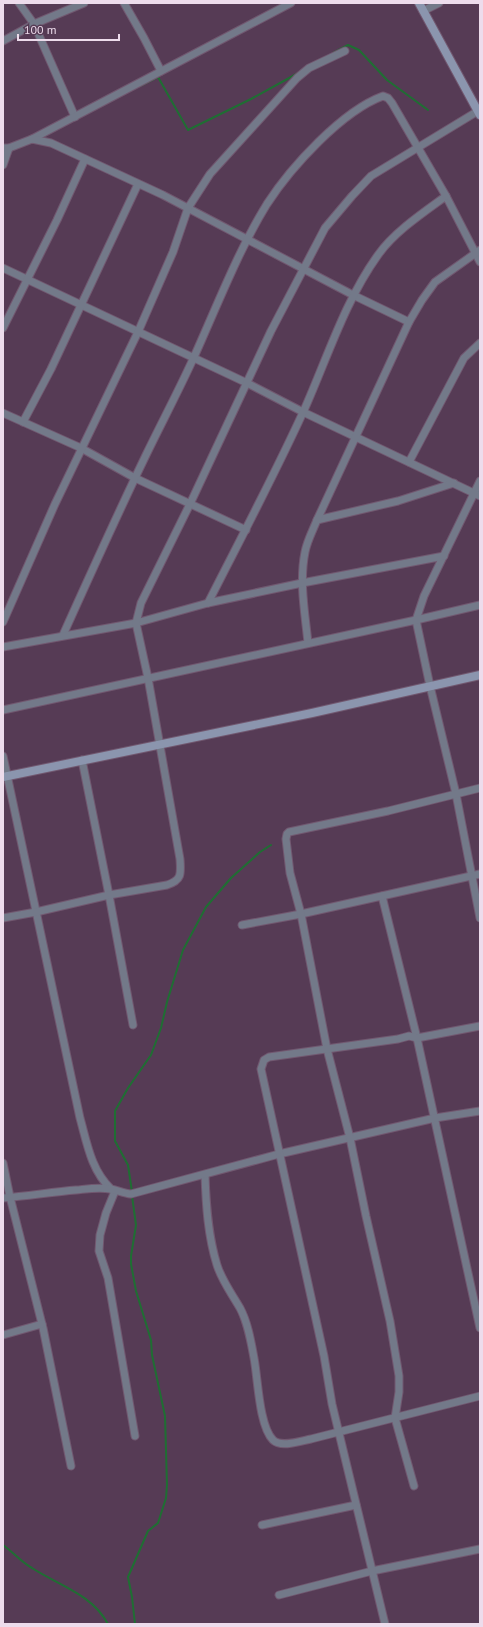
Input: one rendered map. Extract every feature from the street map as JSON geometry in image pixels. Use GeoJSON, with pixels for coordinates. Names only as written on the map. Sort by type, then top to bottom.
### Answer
{"type":"FeatureCollection","features":[{"type":"Feature","properties":{"kind":"main road"},"geometry":{"type":"LineString","coordinates":[[421,7],[479,113]]}},
{"type":"Feature","properties":{"kind":"main road"},"geometry":{"type":"LineString","coordinates":[[5,776],[160,745],[480,675]]}},
{"type":"Feature","properties":{"kind":"street"},"geometry":{"type":"LineString","coordinates":[[19,3],[34,24],[75,116]]}},
{"type":"Feature","properties":{"kind":"street"},"geometry":{"type":"LineString","coordinates":[[3,42],[34,24],[84,3]]}},
{"type":"Feature","properties":{"kind":"street"},"geometry":{"type":"LineString","coordinates":[[124,3],[161,71]]}},
{"type":"Feature","properties":{"kind":"street"},"geometry":{"type":"LineString","coordinates":[[3,165],[6,148],[32,139],[291,3]]}},
{"type":"Feature","properties":{"kind":"street"},"geometry":{"type":"LineString","coordinates":[[421,7],[439,3]]}},
{"type":"Feature","properties":{"kind":"street"},"geometry":{"type":"LineString","coordinates":[[3,622],[54,504],[138,332],[173,252],[188,208],[210,174],[292,83],[310,68],[345,51]]}},
{"type":"Feature","properties":{"kind":"street"},"geometry":{"type":"LineString","coordinates":[[62,635],[135,478],[193,359],[247,240],[268,203],[294,168],[325,134],[351,114],[377,98],[383,96],[388,98],[478,251],[480,262]]}},
{"type":"Feature","properties":{"kind":"street"},"geometry":{"type":"LineString","coordinates":[[3,918],[36,912],[110,894],[167,885],[175,882],[180,875],[180,859],[148,678],[136,623],[141,603],[190,504],[271,331],[302,269],[325,228],[371,176],[479,113]]}},
{"type":"Feature","properties":{"kind":"street"},"geometry":{"type":"LineString","coordinates":[[32,139],[51,143],[188,208],[302,269],[409,322]]}},
{"type":"Feature","properties":{"kind":"street"},"geometry":{"type":"LineString","coordinates":[[3,328],[57,220],[85,159]]}},
{"type":"Feature","properties":{"kind":"street"},"geometry":{"type":"LineString","coordinates":[[24,422],[82,306],[138,184]]}},
{"type":"Feature","properties":{"kind":"street"},"geometry":{"type":"LineString","coordinates":[[208,603],[246,530],[303,412],[353,295],[378,254],[412,222],[446,196]]}},
{"type":"Feature","properties":{"kind":"street"},"geometry":{"type":"LineString","coordinates":[[308,643],[302,583],[305,550],[317,520],[409,322],[422,300],[435,282],[478,251]]}},
{"type":"Feature","properties":{"kind":"street"},"geometry":{"type":"LineString","coordinates":[[3,268],[193,359],[247,383],[303,412],[477,495]]}},
{"type":"Feature","properties":{"kind":"street"},"geometry":{"type":"LineString","coordinates":[[409,462],[464,358],[480,343]]}},
{"type":"Feature","properties":{"kind":"street"},"geometry":{"type":"LineString","coordinates":[[3,413],[81,448],[135,478],[246,530]]}},
{"type":"Feature","properties":{"kind":"street"},"geometry":{"type":"LineString","coordinates":[[480,481],[477,495],[424,596],[416,620],[456,794],[480,918]]}},
{"type":"Feature","properties":{"kind":"street"},"geometry":{"type":"LineString","coordinates":[[317,520],[398,501],[454,483]]}},
{"type":"Feature","properties":{"kind":"street"},"geometry":{"type":"LineString","coordinates":[[3,647],[62,635],[136,623],[208,603],[302,583],[444,556]]}},
{"type":"Feature","properties":{"kind":"street"},"geometry":{"type":"LineString","coordinates":[[3,710],[480,605]]}},
{"type":"Feature","properties":{"kind":"street"},"geometry":{"type":"LineString","coordinates":[[3,756],[5,776],[80,1118],[94,1166],[103,1182],[113,1190]]}},
{"type":"Feature","properties":{"kind":"street"},"geometry":{"type":"LineString","coordinates":[[82,760],[110,894],[134,1025]]}},
{"type":"Feature","properties":{"kind":"street"},"geometry":{"type":"LineString","coordinates":[[414,1486],[395,1418],[399,1392],[399,1376],[394,1342],[350,1138],[328,1048],[301,914],[290,873],[286,852],[286,839],[289,832],[388,811],[480,788]]}},
{"type":"Feature","properties":{"kind":"street"},"geometry":{"type":"LineString","coordinates":[[242,925],[301,914],[480,874]]}},
{"type":"Feature","properties":{"kind":"street"},"geometry":{"type":"LineString","coordinates":[[382,896],[417,1038],[480,1328]]}},
{"type":"Feature","properties":{"kind":"street"},"geometry":{"type":"LineString","coordinates":[[385,1624],[332,1404],[319,1332],[261,1068],[264,1060],[270,1057],[398,1039],[409,1036],[417,1038],[480,1026]]}},
{"type":"Feature","properties":{"kind":"street"},"geometry":{"type":"LineString","coordinates":[[6,1198],[95,1188],[131,1194],[279,1154],[435,1118],[480,1111]]}},
{"type":"Feature","properties":{"kind":"street"},"geometry":{"type":"LineString","coordinates":[[3,1163],[6,1198],[28,1266],[42,1324],[71,1466]]}},
{"type":"Feature","properties":{"kind":"street"},"geometry":{"type":"LineString","coordinates":[[205,1175],[207,1218],[217,1267],[224,1283],[245,1319],[254,1359],[264,1423],[268,1434],[275,1442],[286,1444],[480,1396]]}},
{"type":"Feature","properties":{"kind":"street"},"geometry":{"type":"LineString","coordinates":[[113,1190],[104,1217],[100,1235],[99,1251],[108,1278],[135,1436]]}},
{"type":"Feature","properties":{"kind":"street"},"geometry":{"type":"LineString","coordinates":[[3,1335],[42,1324]]}},
{"type":"Feature","properties":{"kind":"street"},"geometry":{"type":"LineString","coordinates":[[262,1525],[356,1506]]}},
{"type":"Feature","properties":{"kind":"street"},"geometry":{"type":"LineString","coordinates":[[279,1595],[372,1571],[480,1549]]}},
{"type":"Feature","properties":{"kind":"waterway"},"geometry":{"type":"LineString","coordinates":[[333,53],[348,45],[359,50],[387,80],[428,110]]}},
{"type":"Feature","properties":{"kind":"waterway"},"geometry":{"type":"LineString","coordinates":[[140,86],[158,77],[188,130],[251,99],[300,72]]}},
{"type":"Feature","properties":{"kind":"waterway"},"geometry":{"type":"LineString","coordinates":[[132,1192],[128,1165],[115,1141],[115,1111],[128,1088],[151,1055],[161,1028],[167,1002],[183,950],[206,907],[231,878],[260,852],[271,845]]}},
{"type":"Feature","properties":{"kind":"waterway"},"geometry":{"type":"LineString","coordinates":[[132,1196],[136,1225],[131,1264],[136,1291],[151,1340],[152,1355],[165,1416],[167,1485],[166,1498],[158,1523],[148,1531],[128,1577],[135,1624]]}},
{"type":"Feature","properties":{"kind":"waterway"},"geometry":{"type":"LineString","coordinates":[[3,1545],[28,1566],[84,1598],[93,1605],[108,1624]]}}]}
